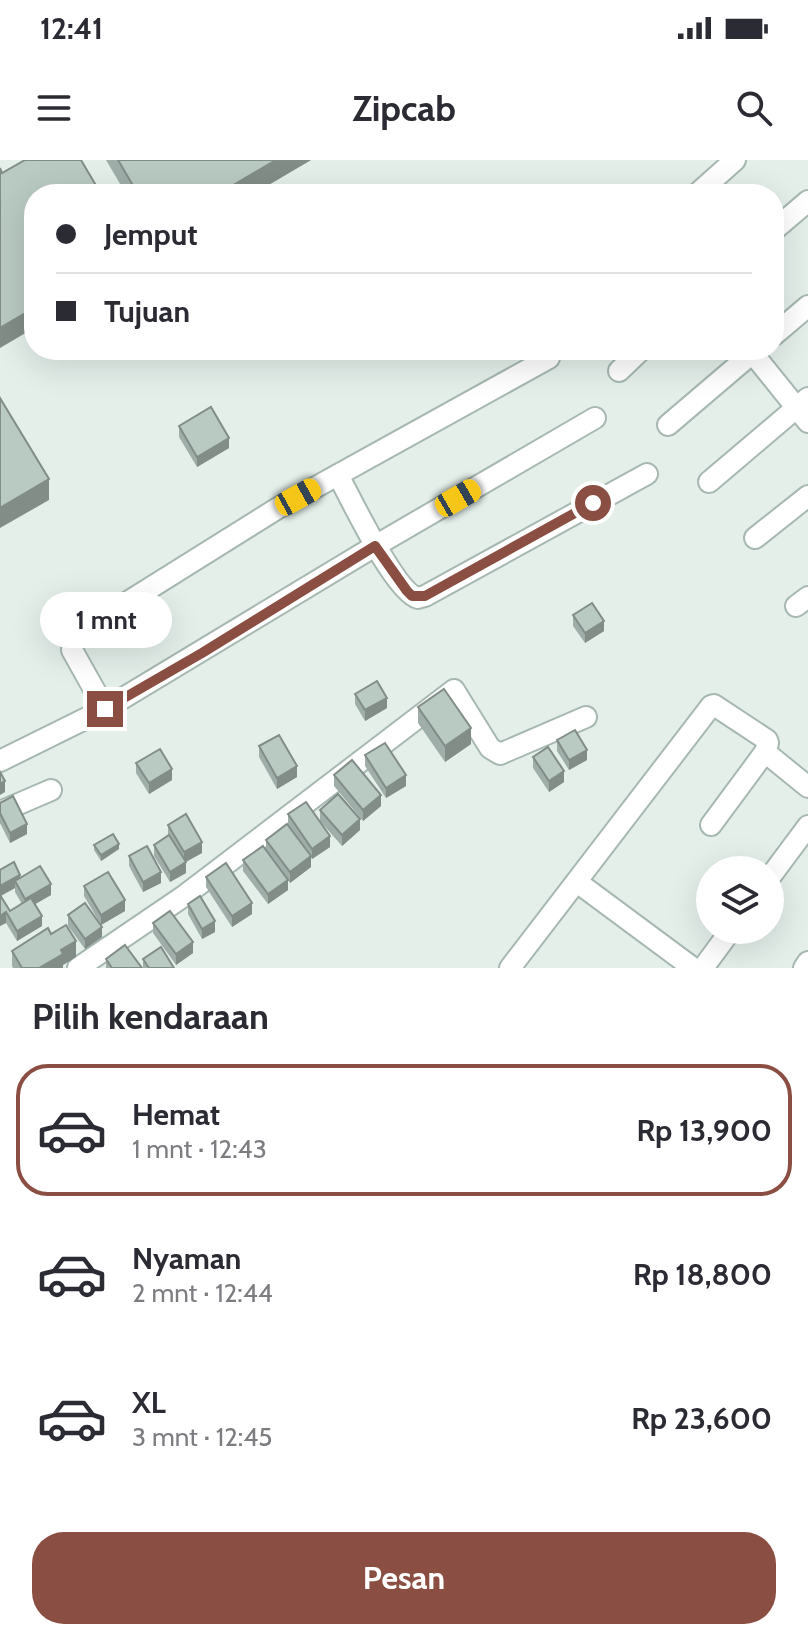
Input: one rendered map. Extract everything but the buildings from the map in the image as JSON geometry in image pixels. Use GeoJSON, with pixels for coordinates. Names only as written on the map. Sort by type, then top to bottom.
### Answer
{"type":"FeatureCollection","features":[{"type":"Feature","properties":{"kind":"street"},"geometry":{"type":"LineString","coordinates":[[708,184],[735,160]]}},
{"type":"Feature","properties":{"kind":"street"},"geometry":{"type":"LineString","coordinates":[[784,221],[808,201]]}},
{"type":"Feature","properties":{"kind":"street"},"geometry":{"type":"LineString","coordinates":[[784,326],[808,306]]}},
{"type":"Feature","properties":{"kind":"street"},"geometry":{"type":"LineString","coordinates":[[105,709],[72,650],[75,635],[278,508],[545,360]]}},
{"type":"Feature","properties":{"kind":"street"},"geometry":{"type":"LineString","coordinates":[[619,371],[631,360]]}},
{"type":"Feature","properties":{"kind":"street"},"geometry":{"type":"LineString","coordinates":[[668,425],[743,360]]}},
{"type":"Feature","properties":{"kind":"street"},"geometry":{"type":"LineString","coordinates":[[709,482],[804,409],[761,360]]}},
{"type":"Feature","properties":{"kind":"street"},"geometry":{"type":"LineString","coordinates":[[0,761],[105,709],[595,418]]}},
{"type":"Feature","properties":{"kind":"street"},"geometry":{"type":"LineString","coordinates":[[338,475],[375,546],[407,591],[412,596],[425,596],[647,474]]}},
{"type":"Feature","properties":{"kind":"street"},"geometry":{"type":"LineString","coordinates":[[755,538],[808,496]]}},
{"type":"Feature","properties":{"kind":"street"},"geometry":{"type":"LineString","coordinates":[[78,968],[184,896],[454,690],[490,748],[500,754],[586,717]]}},
{"type":"Feature","properties":{"kind":"street"},"geometry":{"type":"LineString","coordinates":[[510,968],[714,705],[768,743],[765,752],[711,825]]}},
{"type":"Feature","properties":{"kind":"street"},"geometry":{"type":"LineString","coordinates":[[765,752],[808,787]]}},
{"type":"Feature","properties":{"kind":"street"},"geometry":{"type":"LineString","coordinates":[[0,812],[51,790]]}},
{"type":"Feature","properties":{"kind":"street"},"geometry":{"type":"LineString","coordinates":[[784,858],[808,826]]}},
{"type":"Feature","properties":{"kind":"street"},"geometry":{"type":"LineString","coordinates":[[577,882],[693,968]]}},
{"type":"Feature","properties":{"kind":"street"},"geometry":{"type":"LineString","coordinates":[[703,968],[721,944]]}},
{"type":"Feature","properties":{"kind":"street"},"geometry":{"type":"LineString","coordinates":[[804,968],[808,962]]}},
{"type":"Feature","properties":{"kind":"route"},"geometry":{"type":"LineString","coordinates":[[105,709],[375,546],[407,591],[418,598],[593,503]]}}]}
